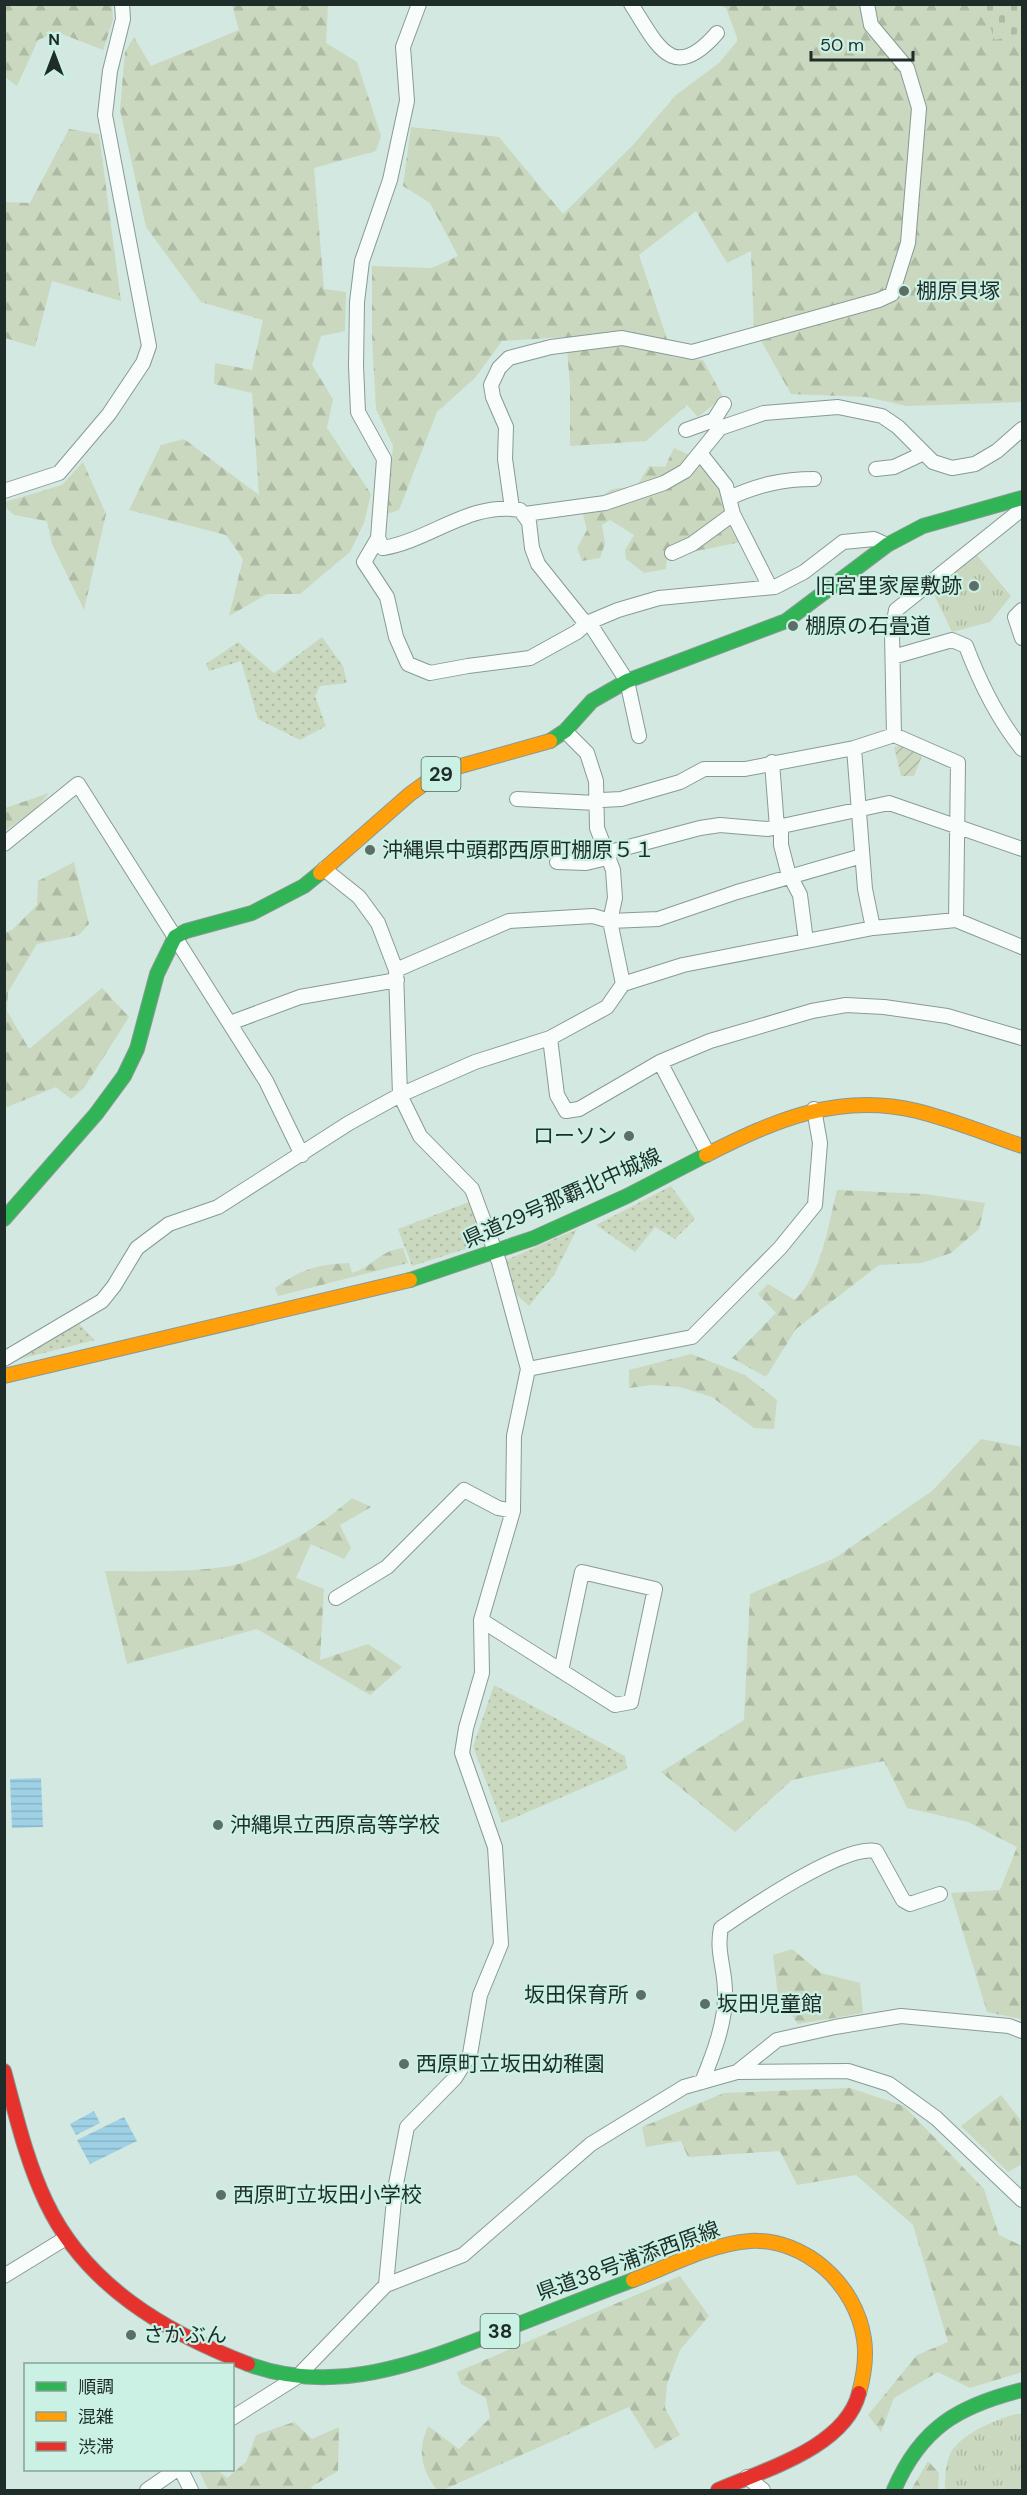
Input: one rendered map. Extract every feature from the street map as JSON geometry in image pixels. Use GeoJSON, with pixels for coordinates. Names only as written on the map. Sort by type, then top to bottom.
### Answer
{"type":"FeatureCollection","features":[{"type":"Feature","properties":{"kind":"main road","name":"29"},"geometry":{"type":"LineString","coordinates":[[175,937],[186,931],[263,908],[304,886],[410,794],[435,776],[457,766],[546,744],[565,731],[592,701],[627,681],[786,621],[887,545],[923,526],[1022,499]]}},
{"type":"Feature","properties":{"kind":"main road"},"geometry":{"type":"LineString","coordinates":[[4,1219],[96,1114],[124,1076],[137,1049],[157,974],[175,937]]}},
{"type":"Feature","properties":{"kind":"main road","name":"県道29号那覇北中城線"},"geometry":{"type":"LineString","coordinates":[[5,1373],[424,1277],[496,1253],[627,1196],[759,1128],[814,1109],[852,1105],[891,1106],[918,1111],[1023,1146]]}},
{"type":"Feature","properties":{"kind":"main road","name":"県道38号浦添西原線"},"geometry":{"type":"LineString","coordinates":[[4,2071],[37,2176],[66,2238],[103,2280],[159,2325],[246,2364],[297,2377],[330,2377],[400,2368],[728,2245],[763,2240],[790,2246],[818,2259],[846,2289],[864,2334],[866,2361],[856,2400],[840,2426],[813,2447],[718,2490]]}},
{"type":"Feature","properties":{"kind":"main road"},"geometry":{"type":"LineString","coordinates":[[894,2490],[900,2474],[918,2449],[963,2409],[1023,2390]]}},
{"type":"Feature","properties":{"kind":"street"},"geometry":{"type":"LineString","coordinates":[[4,491],[58,473],[109,414],[143,363],[148,346],[105,115],[110,71],[123,19],[122,4]]}},
{"type":"Feature","properties":{"kind":"street"},"geometry":{"type":"LineString","coordinates":[[419,4],[406,34],[404,47],[407,101],[393,169],[362,261],[357,302],[358,412],[384,459],[378,538],[364,562],[387,597],[396,637],[408,664],[430,674],[468,666],[530,658],[577,632],[587,623],[618,609],[659,598],[770,587],[804,572],[843,542],[874,539],[887,545]]}},
{"type":"Feature","properties":{"kind":"street"},"geometry":{"type":"LineString","coordinates":[[631,4],[659,47],[675,57],[689,58],[703,49],[717,33]]}},
{"type":"Feature","properties":{"kind":"street"},"geometry":{"type":"LineString","coordinates":[[639,736],[627,681],[587,623],[538,564],[532,548],[529,522],[518,511],[505,459],[507,427],[493,397],[491,385],[499,368],[509,358],[551,347],[622,338],[692,352],[879,300],[892,294],[908,243],[919,108],[907,68],[871,25],[867,4]]}},
{"type":"Feature","properties":{"kind":"street"},"geometry":{"type":"LineString","coordinates":[[378,538],[383,548],[397,546],[479,510],[518,511],[605,503],[635,494],[685,471],[700,453],[717,424],[724,404]]}},
{"type":"Feature","properties":{"kind":"street"},"geometry":{"type":"LineString","coordinates":[[686,430],[791,409],[838,407],[861,410],[882,416],[898,427],[933,462],[952,468],[975,464],[997,451],[1023,429]]}},
{"type":"Feature","properties":{"kind":"street"},"geometry":{"type":"LineString","coordinates":[[700,453],[726,486],[733,514],[770,587]]}},
{"type":"Feature","properties":{"kind":"street"},"geometry":{"type":"LineString","coordinates":[[876,469],[894,467],[924,453]]}},
{"type":"Feature","properties":{"kind":"street"},"geometry":{"type":"LineString","coordinates":[[729,498],[758,485],[786,479],[814,479]]}},
{"type":"Feature","properties":{"kind":"street"},"geometry":{"type":"LineString","coordinates":[[894,735],[892,633],[896,610],[1023,509]]}},
{"type":"Feature","properties":{"kind":"street"},"geometry":{"type":"LineString","coordinates":[[672,553],[692,544],[733,514]]}},
{"type":"Feature","properties":{"kind":"street"},"geometry":{"type":"LineString","coordinates":[[1023,610],[1015,617],[1023,638]]}},
{"type":"Feature","properties":{"kind":"street"},"geometry":{"type":"LineString","coordinates":[[894,657],[952,640],[966,646],[979,680],[1007,730],[1023,748]]}},
{"type":"Feature","properties":{"kind":"street"},"geometry":{"type":"LineString","coordinates":[[565,731],[587,753],[596,781],[597,828],[613,870],[615,898],[610,921],[623,984]]}},
{"type":"Feature","properties":{"kind":"street"},"geometry":{"type":"LineString","coordinates":[[518,800],[596,803],[602,800],[621,800],[680,782],[704,769],[745,769],[854,748],[894,735],[958,763],[956,920]]}},
{"type":"Feature","properties":{"kind":"street"},"geometry":{"type":"LineString","coordinates":[[854,748],[865,889],[873,928]]}},
{"type":"Feature","properties":{"kind":"street"},"geometry":{"type":"LineString","coordinates":[[772,762],[781,845],[791,877],[800,895],[806,941]]}},
{"type":"Feature","properties":{"kind":"street"},"geometry":{"type":"LineString","coordinates":[[4,844],[78,784],[266,1081],[302,1155]]}},
{"type":"Feature","properties":{"kind":"street"},"geometry":{"type":"LineString","coordinates":[[557,862],[586,862],[720,825],[768,829],[889,804],[956,824],[1023,849]]}},
{"type":"Feature","properties":{"kind":"street"},"geometry":{"type":"LineString","coordinates":[[230,1023],[300,997],[396,975],[509,921],[593,916],[610,921],[658,920],[862,856]]}},
{"type":"Feature","properties":{"kind":"street"},"geometry":{"type":"LineString","coordinates":[[324,869],[359,897],[378,923],[396,975],[396,1036],[400,1095],[420,1136],[472,1189],[496,1253],[523,1344],[528,1369],[514,1436],[513,1511],[481,1620],[482,1673],[466,1728],[462,1753],[495,1847],[501,1944],[480,1995],[470,2054],[455,2078],[407,2127],[395,2189],[386,2285]]}},
{"type":"Feature","properties":{"kind":"street"},"geometry":{"type":"LineString","coordinates":[[4,1359],[102,1301],[137,1248],[169,1224],[218,1207],[349,1123],[400,1095],[475,1062],[550,1038],[607,1007],[623,984],[683,965],[873,928],[956,920],[1023,947]]}},
{"type":"Feature","properties":{"kind":"street"},"geometry":{"type":"LineString","coordinates":[[550,1038],[557,1095],[566,1111],[579,1109],[660,1062],[710,1041],[812,1011],[846,1005],[884,1007],[947,1016],[1023,1038]]}},
{"type":"Feature","properties":{"kind":"street"},"geometry":{"type":"LineString","coordinates":[[660,1062],[708,1154]]}},
{"type":"Feature","properties":{"kind":"street"},"geometry":{"type":"LineString","coordinates":[[528,1369],[692,1337],[787,1240],[815,1205],[820,1143],[814,1109]]}},
{"type":"Feature","properties":{"kind":"street"},"geometry":{"type":"LineString","coordinates":[[336,1598],[387,1567],[464,1490],[498,1508],[513,1511]]}},
{"type":"Feature","properties":{"kind":"street"},"geometry":{"type":"LineString","coordinates":[[481,1620],[561,1671],[615,1705],[631,1702],[655,1589],[582,1572],[561,1671]]}},
{"type":"Feature","properties":{"kind":"street"},"geometry":{"type":"LineString","coordinates":[[702,2082],[712,2056],[723,2010],[725,1992],[718,1945],[721,1928],[834,1860],[865,1848],[876,1851],[903,1900],[910,1904],[940,1894]]}},
{"type":"Feature","properties":{"kind":"street"},"geometry":{"type":"LineString","coordinates":[[737,2072],[777,2040],[901,2016],[1010,2026],[1023,2031]]}},
{"type":"Feature","properties":{"kind":"street"},"geometry":{"type":"LineString","coordinates":[[234,2417],[297,2377],[386,2285],[463,2255],[591,2144],[684,2087],[737,2072],[848,2071],[889,2084],[936,2118],[1023,2200]]}},
{"type":"Feature","properties":{"kind":"street"},"geometry":{"type":"LineString","coordinates":[[4,2276],[66,2238]]}},
{"type":"Feature","properties":{"kind":"street"},"geometry":{"type":"LineString","coordinates":[[147,2490],[173,2471]]}},
{"type":"Feature","properties":{"kind":"street"},"geometry":{"type":"LineString","coordinates":[[182,2471],[191,2490]]}},
{"type":"Feature","properties":{"kind":"street"},"geometry":{"type":"LineString","coordinates":[[747,2476],[763,2490]]}},
{"type":"Feature","properties":{"kind":"green space"},"geometry":{"type":"Polygon","coordinates":[[[5,4],[112,5],[113,20],[103,50],[57,32],[38,40],[17,86],[5,77],[5,4]]]}},
{"type":"Feature","properties":{"kind":"green space"},"geometry":{"type":"Polygon","coordinates":[[[232,5],[328,5],[326,43],[357,62],[381,136],[376,151],[314,168],[324,289],[346,292],[345,331],[321,336],[312,365],[333,399],[327,428],[371,494],[364,523],[350,552],[300,594],[267,594],[229,616],[243,559],[226,535],[129,510],[161,445],[184,439],[259,495],[252,393],[214,384],[215,363],[252,370],[263,320],[201,302],[146,227],[120,110],[125,52],[134,37],[151,66],[239,30],[232,5]]]}},
{"type":"Feature","properties":{"kind":"green space"},"geometry":{"type":"Polygon","coordinates":[[[719,5],[1022,5],[1022,402],[907,406],[866,397],[791,394],[754,328],[751,251],[727,263],[696,211],[639,255],[673,357],[703,360],[723,397],[698,417],[687,405],[646,441],[570,446],[570,385],[566,337],[502,341],[475,378],[437,412],[399,510],[387,514],[393,446],[376,409],[372,337],[372,266],[432,268],[458,256],[430,203],[403,186],[411,127],[499,137],[563,214],[632,146],[676,95],[719,63],[738,40],[726,8],[719,5]]]}},
{"type":"Feature","properties":{"kind":"green space"},"geometry":{"type":"Polygon","coordinates":[[[982,5],[1022,5],[1022,33],[995,40],[982,5]]]}},
{"type":"Feature","properties":{"kind":"green space"},"geometry":{"type":"Polygon","coordinates":[[[69,129],[99,134],[121,301],[52,281],[35,347],[5,338],[5,202],[30,203],[69,129]]]}},
{"type":"Feature","properties":{"kind":"green space"},"geometry":{"type":"Polygon","coordinates":[[[674,448],[701,460],[720,484],[746,541],[667,557],[666,569],[644,573],[626,559],[625,550],[634,535],[610,520],[602,525],[605,543],[600,558],[582,561],[577,548],[587,530],[582,510],[612,489],[637,486],[649,466],[665,467],[674,448]]]}},
{"type":"Feature","properties":{"kind":"green space"},"geometry":{"type":"Polygon","coordinates":[[[83,462],[106,514],[84,610],[52,544],[47,521],[14,515],[4,506],[5,502],[62,485],[83,462]]]}},
{"type":"Feature","properties":{"kind":"green space"},"geometry":{"type":"Polygon","coordinates":[[[976,554],[1011,596],[990,622],[952,632],[932,590],[976,554]]]}},
{"type":"Feature","properties":{"kind":"green space"},"geometry":{"type":"Polygon","coordinates":[[[322,637],[343,666],[347,683],[320,686],[315,696],[326,726],[300,740],[258,719],[241,661],[209,671],[206,664],[238,642],[274,673],[322,637]]]}},
{"type":"Feature","properties":{"kind":"green space"},"geometry":{"type":"Polygon","coordinates":[[[900,746],[922,756],[914,776],[901,776],[894,747],[900,746]]]}},
{"type":"Feature","properties":{"kind":"green space"},"geometry":{"type":"Polygon","coordinates":[[[49,793],[36,809],[5,831],[5,808],[49,793]]]}},
{"type":"Feature","properties":{"kind":"green space"},"geometry":{"type":"Polygon","coordinates":[[[74,862],[89,924],[79,935],[37,944],[8,992],[7,1011],[29,1049],[102,988],[129,1017],[84,1088],[71,1099],[56,1087],[5,1108],[5,933],[12,930],[37,905],[38,881],[74,862]]]}},
{"type":"Feature","properties":{"kind":"green space"},"geometry":{"type":"Polygon","coordinates":[[[671,1186],[695,1219],[675,1239],[655,1227],[635,1252],[596,1225],[671,1186]]]}},
{"type":"Feature","properties":{"kind":"green space"},"geometry":{"type":"Polygon","coordinates":[[[837,1190],[925,1194],[985,1203],[979,1229],[951,1253],[922,1263],[879,1265],[796,1329],[766,1377],[732,1358],[776,1313],[758,1294],[768,1284],[795,1300],[804,1289],[823,1248],[837,1190]]]}},
{"type":"Feature","properties":{"kind":"green space"},"geometry":{"type":"Polygon","coordinates":[[[469,1202],[484,1243],[412,1266],[398,1229],[469,1202]]]}},
{"type":"Feature","properties":{"kind":"green space"},"geometry":{"type":"Polygon","coordinates":[[[577,1229],[554,1275],[529,1306],[516,1294],[506,1260],[577,1229]]]}},
{"type":"Feature","properties":{"kind":"green space"},"geometry":{"type":"Polygon","coordinates":[[[403,1248],[408,1263],[278,1296],[275,1288],[301,1272],[327,1265],[349,1263],[352,1273],[388,1252],[403,1248]]]}},
{"type":"Feature","properties":{"kind":"green space"},"geometry":{"type":"Polygon","coordinates":[[[77,1322],[95,1340],[12,1361],[77,1322]]]}},
{"type":"Feature","properties":{"kind":"green space"},"geometry":{"type":"Polygon","coordinates":[[[691,1354],[745,1375],[777,1400],[774,1429],[754,1428],[712,1397],[680,1387],[652,1385],[629,1388],[629,1370],[691,1354]]]}},
{"type":"Feature","properties":{"kind":"green space"},"geometry":{"type":"Polygon","coordinates":[[[981,1439],[1022,1447],[1022,2019],[987,2012],[951,1893],[1000,1890],[1017,1847],[968,1822],[907,1808],[884,1761],[792,1780],[735,1832],[661,1772],[744,1720],[750,1594],[835,1558],[932,1491],[981,1439]]]}},
{"type":"Feature","properties":{"kind":"green space"},"geometry":{"type":"Polygon","coordinates":[[[352,1498],[371,1507],[340,1525],[351,1548],[344,1559],[311,1544],[296,1578],[324,1589],[320,1660],[368,1644],[402,1667],[370,1695],[257,1629],[127,1664],[105,1571],[194,1570],[242,1563],[300,1536],[352,1498]]]}},
{"type":"Feature","properties":{"kind":"green space"},"geometry":{"type":"Polygon","coordinates":[[[494,1685],[625,1756],[627,1769],[502,1823],[473,1747],[494,1685]]]}},
{"type":"Feature","properties":{"kind":"green space"},"geometry":{"type":"Polygon","coordinates":[[[792,1949],[821,1973],[860,1983],[863,2013],[798,2024],[778,1996],[773,1955],[792,1949]]]}},
{"type":"Feature","properties":{"kind":"green space"},"geometry":{"type":"Polygon","coordinates":[[[850,2088],[904,2106],[984,2189],[999,2235],[1022,2246],[1022,2372],[970,2388],[938,2372],[894,2398],[881,2432],[868,2415],[917,2355],[948,2342],[913,2225],[856,2175],[797,2185],[780,2151],[688,2157],[681,2141],[646,2147],[642,2127],[724,2093],[850,2088]]]}},
{"type":"Feature","properties":{"kind":"green space"},"geometry":{"type":"Polygon","coordinates":[[[1001,2095],[1022,2122],[1022,2164],[1008,2172],[961,2126],[1001,2095]]]}},
{"type":"Feature","properties":{"kind":"green space"},"geometry":{"type":"Polygon","coordinates":[[[680,2276],[709,2316],[680,2350],[667,2384],[665,2408],[680,2435],[655,2449],[629,2407],[443,2490],[437,2490],[427,2475],[422,2460],[428,2426],[459,2449],[490,2418],[486,2398],[461,2384],[457,2372],[680,2276]]]}},
{"type":"Feature","properties":{"kind":"green space"},"geometry":{"type":"Polygon","coordinates":[[[1022,2414],[1022,2490],[945,2490],[948,2461],[959,2442],[988,2424],[1022,2414]]]}},
{"type":"Feature","properties":{"kind":"green space"},"geometry":{"type":"Polygon","coordinates":[[[294,2422],[312,2439],[339,2427],[338,2471],[311,2487],[313,2490],[208,2490],[199,2471],[218,2471],[227,2478],[246,2462],[256,2435],[294,2422]]]}},
{"type":"Feature","properties":{"kind":"green space"},"geometry":{"type":"Polygon","coordinates":[[[928,2461],[939,2473],[938,2490],[911,2490],[928,2461]]]}},
{"type":"Feature","properties":{"kind":"water"},"geometry":{"type":"Polygon","coordinates":[[[41,1778],[43,1827],[12,1828],[10,1779],[41,1778]]]}},
{"type":"Feature","properties":{"kind":"water"},"geometry":{"type":"Polygon","coordinates":[[[94,2111],[100,2123],[76,2135],[70,2124],[94,2111]]]}},
{"type":"Feature","properties":{"kind":"water"},"geometry":{"type":"Polygon","coordinates":[[[124,2117],[137,2141],[90,2164],[77,2140],[124,2117]]]}},
{"type":"Feature","properties":{"kind":"traffic: fast"},"geometry":{"type":"LineString","coordinates":[[550,741],[565,731],[592,701],[627,681],[786,621],[887,545],[923,526],[1022,498]]}},
{"type":"Feature","properties":{"kind":"traffic: fast"},"geometry":{"type":"LineString","coordinates":[[4,1219],[96,1114],[124,1076],[137,1049],[157,974],[175,937],[186,931],[252,913],[304,886],[320,873]]}},
{"type":"Feature","properties":{"kind":"traffic: fast"},"geometry":{"type":"LineString","coordinates":[[410,1280],[534,1238],[627,1196],[706,1155]]}},
{"type":"Feature","properties":{"kind":"traffic: fast"},"geometry":{"type":"LineString","coordinates":[[248,2364],[280,2373],[311,2377],[374,2372],[405,2365],[466,2345],[633,2280]]}},
{"type":"Feature","properties":{"kind":"traffic: fast"},"geometry":{"type":"LineString","coordinates":[[894,2490],[917,2450],[944,2422],[979,2404],[1022,2390]]}},
{"type":"Feature","properties":{"kind":"traffic: slow"},"geometry":{"type":"LineString","coordinates":[[320,873],[410,794],[435,776],[457,767],[550,741]]}},
{"type":"Feature","properties":{"kind":"traffic: slow"},"geometry":{"type":"LineString","coordinates":[[706,1155],[783,1121],[834,1107],[861,1105],[888,1106],[917,1111],[1022,1146]]}},
{"type":"Feature","properties":{"kind":"traffic: slow"},"geometry":{"type":"LineString","coordinates":[[4,1376],[410,1280]]}},
{"type":"Feature","properties":{"kind":"traffic: slow"},"geometry":{"type":"LineString","coordinates":[[633,2280],[690,2256],[735,2243],[771,2242],[790,2247],[809,2256],[839,2283],[851,2300],[859,2319],[865,2353],[864,2373],[859,2393]]}},
{"type":"Feature","properties":{"kind":"traffic: jam"},"geometry":{"type":"LineString","coordinates":[[4,2071],[22,2137],[39,2186],[62,2231],[82,2258],[130,2302],[158,2321],[187,2337],[248,2364]]}},
{"type":"Feature","properties":{"kind":"traffic: jam"},"geometry":{"type":"LineString","coordinates":[[718,2490],[779,2465],[820,2443],[837,2429],[851,2412],[859,2393]]}},
{"type":"Feature","properties":{"kind":"place","name":"棚原貝塚"},"geometry":{"type":"Point","coordinates":[904,291]}},
{"type":"Feature","properties":{"kind":"place","name":"旧宮里家屋敷跡"},"geometry":{"type":"Point","coordinates":[974,586]}},
{"type":"Feature","properties":{"kind":"place","name":"棚原の石畳道"},"geometry":{"type":"Point","coordinates":[793,626]}},
{"type":"Feature","properties":{"kind":"place","name":"沖縄県中頭郡西原町棚原５１"},"geometry":{"type":"Point","coordinates":[370,850]}},
{"type":"Feature","properties":{"kind":"place","name":"ローソン"},"geometry":{"type":"Point","coordinates":[629,1136]}},
{"type":"Feature","properties":{"kind":"place","name":"沖縄県立西原高等学校"},"geometry":{"type":"Point","coordinates":[218,1825]}},
{"type":"Feature","properties":{"kind":"place","name":"坂田保育所"},"geometry":{"type":"Point","coordinates":[641,1995]}},
{"type":"Feature","properties":{"kind":"place","name":"坂田児童館"},"geometry":{"type":"Point","coordinates":[705,2004]}},
{"type":"Feature","properties":{"kind":"place","name":"西原町立坂田幼稚園"},"geometry":{"type":"Point","coordinates":[404,2064]}},
{"type":"Feature","properties":{"kind":"place","name":"西原町立坂田小学校"},"geometry":{"type":"Point","coordinates":[221,2195]}},
{"type":"Feature","properties":{"kind":"place","name":"さかぶん"},"geometry":{"type":"Point","coordinates":[131,2335]}}]}
